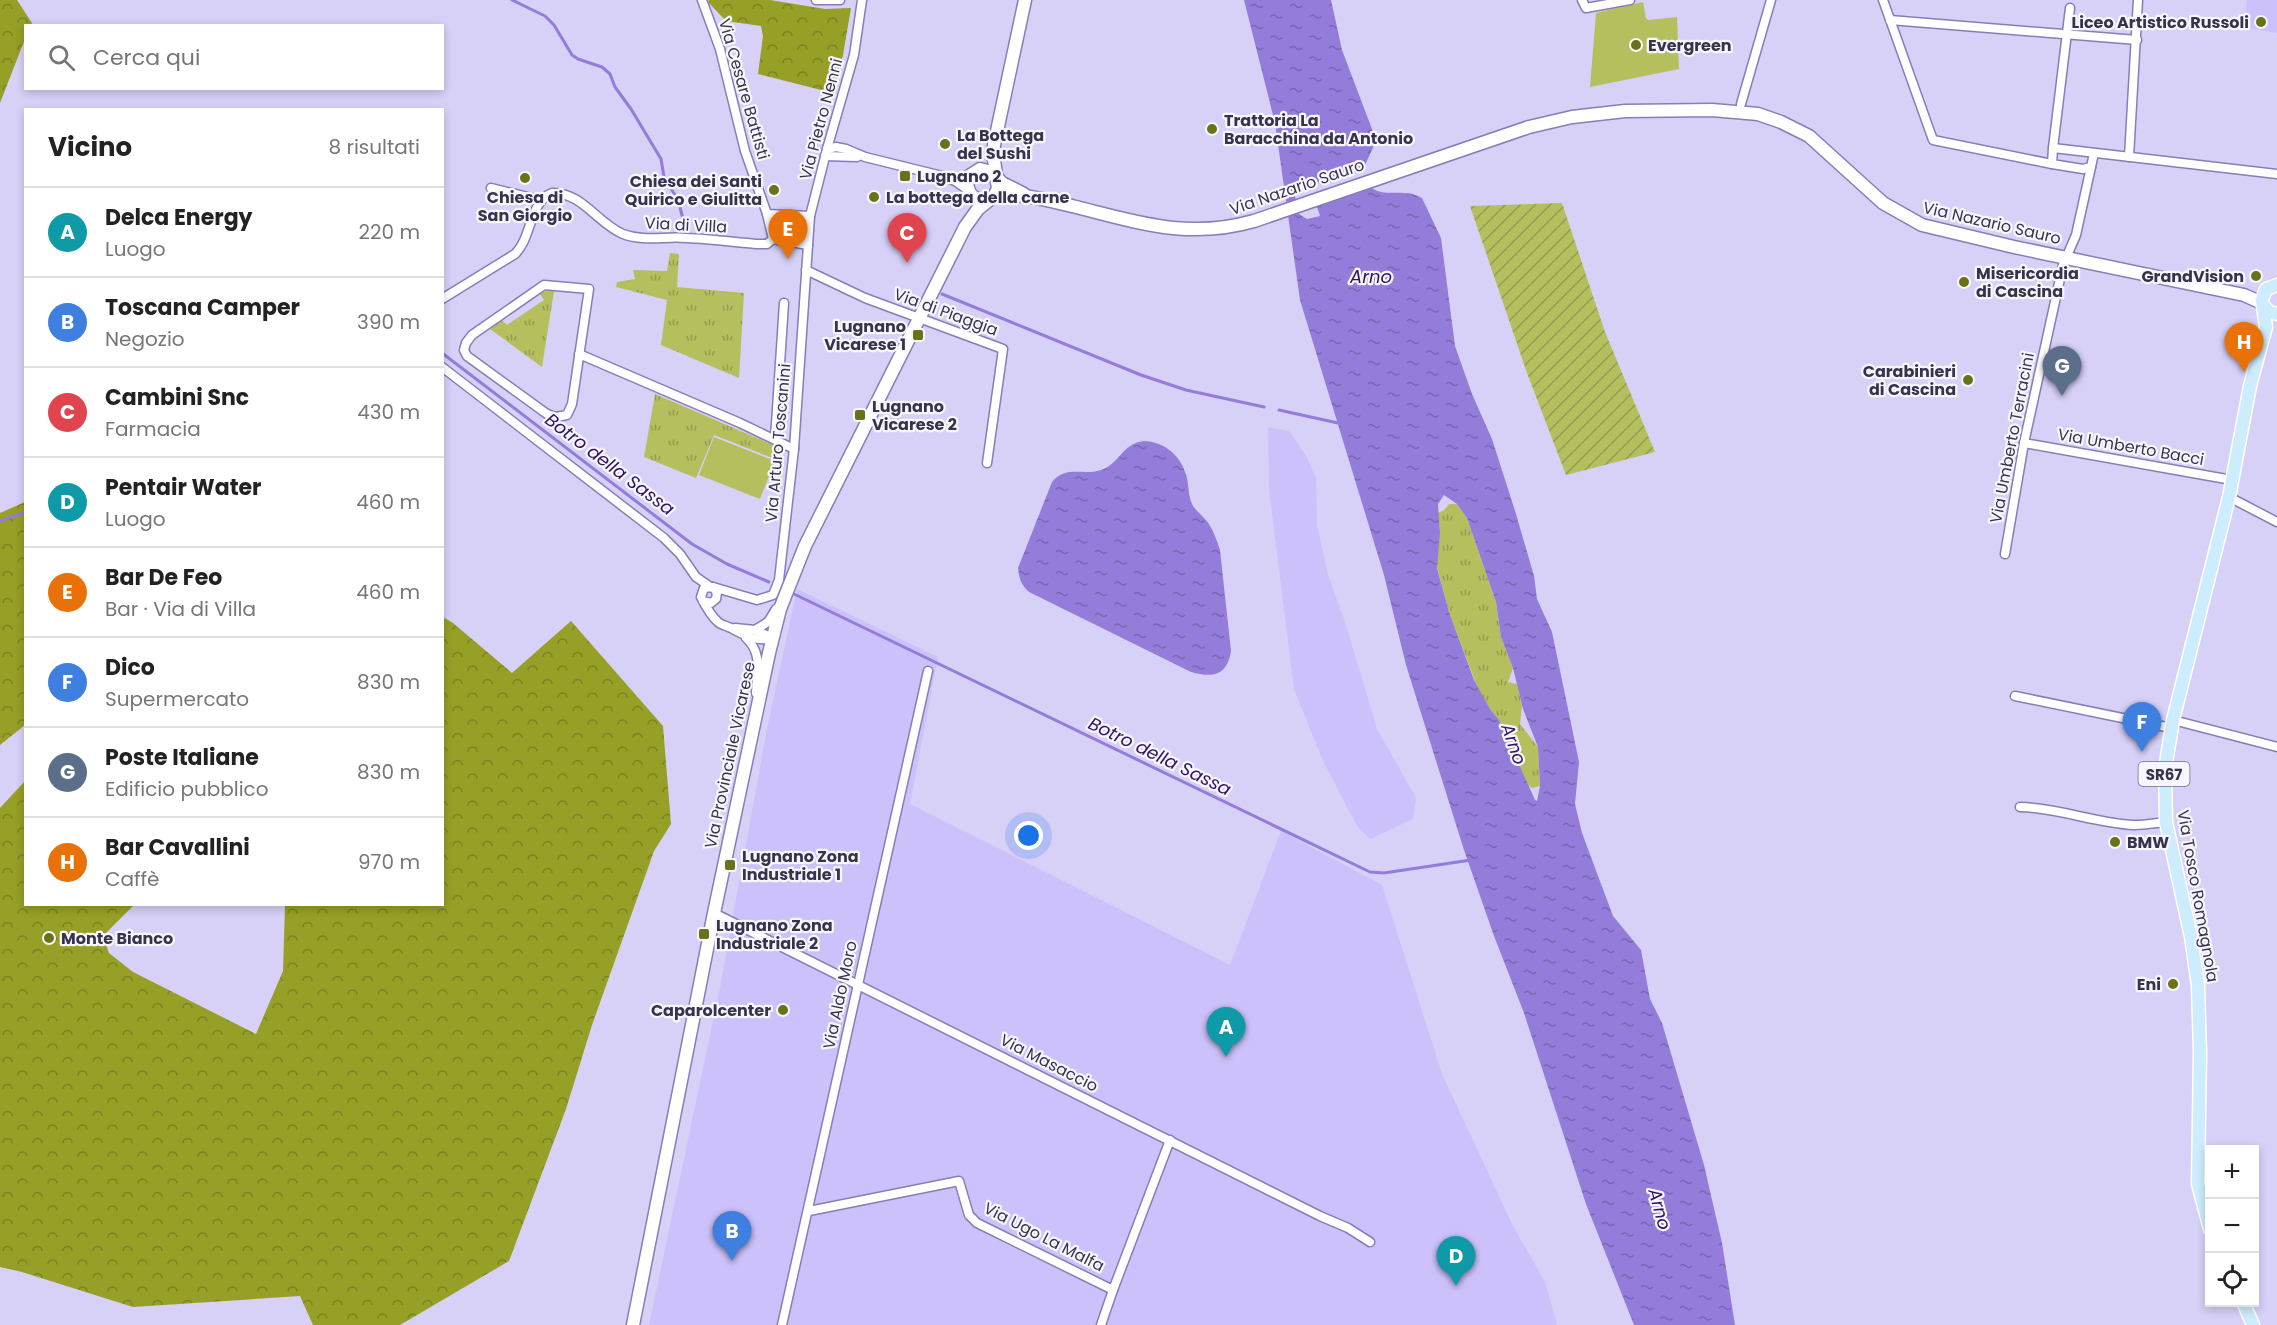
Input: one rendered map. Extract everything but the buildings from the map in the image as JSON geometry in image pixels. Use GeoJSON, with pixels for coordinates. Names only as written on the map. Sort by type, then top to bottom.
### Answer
{"type":"FeatureCollection","features":[{"type":"Feature","properties":{"kind":"main road"},"geometry":{"type":"LineString","coordinates":[[994,145],[968,181],[969,192],[976,199],[990,198],[998,189],[994,145],[1025,0]]}},
{"type":"Feature","properties":{"kind":"main road","name":"Via Nazario Sauro"},"geometry":{"type":"LineString","coordinates":[[997,178],[1030,197],[1149,224],[1184,230],[1217,230],[1254,221],[1529,127],[1595,114],[1652,110],[1751,112],[1781,122],[1809,136],[1882,203],[1915,223],[1946,232],[2244,295],[2263,304]]}},
{"type":"Feature","properties":{"kind":"main road"},"geometry":{"type":"LineString","coordinates":[[976,171],[992,172],[997,178]]}},
{"type":"Feature","properties":{"kind":"main road","name":"Via Provinciale Vicarese"},"geometry":{"type":"LineString","coordinates":[[965,227],[969,192]]}},
{"type":"Feature","properties":{"kind":"main road","name":"Via Nazario Sauro"},"geometry":{"type":"LineString","coordinates":[[990,198],[1030,197]]}},
{"type":"Feature","properties":{"kind":"main road","name":"Via Provinciale Vicarese"},"geometry":{"type":"LineString","coordinates":[[633,1325],[756,711],[773,638],[791,579],[805,546],[965,227],[990,198]]}},
{"type":"Feature","properties":{"kind":"main road","name":"Via Nazario Sauro"},"geometry":{"type":"LineString","coordinates":[[2244,295],[2273,285]]}},
{"type":"Feature","properties":{"kind":"main road","name":"Via Tosco Romagnola"},"geometry":{"type":"LineString","coordinates":[[2205,1212],[2197,1176],[2200,1063],[2198,985],[2190,931],[2166,822],[2165,768],[2172,724],[2229,497],[2250,386],[2266,327],[2264,293],[2273,285]]}},
{"type":"Feature","properties":{"kind":"main road","name":"Via Tosco Romagnola"},"geometry":{"type":"LineString","coordinates":[[2263,304],[2269,312],[2277,315],[2266,327]]}},
{"type":"Feature","properties":{"kind":"main road"},"geometry":{"type":"LineString","coordinates":[[2245,1307],[2253,1325]]}},
{"type":"Feature","properties":{"kind":"street","name":"Via Cesare Battisti"},"geometry":{"type":"LineString","coordinates":[[702,0],[720,49],[746,151],[773,239]]}},
{"type":"Feature","properties":{"kind":"street"},"geometry":{"type":"LineString","coordinates":[[816,0],[840,0]]}},
{"type":"Feature","properties":{"kind":"street"},"geometry":{"type":"LineString","coordinates":[[1582,0],[1586,9],[1630,0]]}},
{"type":"Feature","properties":{"kind":"street"},"geometry":{"type":"LineString","coordinates":[[1741,104],[1771,0]]}},
{"type":"Feature","properties":{"kind":"street"},"geometry":{"type":"LineString","coordinates":[[1883,0],[1933,140],[2083,170],[2091,166]]}},
{"type":"Feature","properties":{"kind":"street"},"geometry":{"type":"LineString","coordinates":[[2129,157],[2138,0]]}},
{"type":"Feature","properties":{"kind":"street","name":"Via Pietro Nenni"},"geometry":{"type":"LineString","coordinates":[[808,245],[810,216],[831,131],[854,55],[860,1]]}},
{"type":"Feature","properties":{"kind":"street"},"geometry":{"type":"LineString","coordinates":[[2052,164],[2070,8]]}},
{"type":"Feature","properties":{"kind":"street"},"geometry":{"type":"LineString","coordinates":[[1890,20],[1975,25],[2137,40]]}},
{"type":"Feature","properties":{"kind":"street"},"geometry":{"type":"LineString","coordinates":[[831,131],[836,141],[846,149]]}},
{"type":"Feature","properties":{"kind":"street"},"geometry":{"type":"LineString","coordinates":[[826,152],[836,147],[865,157]]}},
{"type":"Feature","properties":{"kind":"street"},"geometry":{"type":"LineString","coordinates":[[2053,148],[2277,174]]}},
{"type":"Feature","properties":{"kind":"street"},"geometry":{"type":"LineString","coordinates":[[826,152],[865,157],[942,176],[958,176],[976,171]]}},
{"type":"Feature","properties":{"kind":"street"},"geometry":{"type":"LineString","coordinates":[[2065,257],[2076,235],[2094,153]]}},
{"type":"Feature","properties":{"kind":"street"},"geometry":{"type":"LineString","coordinates":[[942,176],[969,192]]}},
{"type":"Feature","properties":{"kind":"street"},"geometry":{"type":"LineString","coordinates":[[444,298],[519,250],[540,200],[491,188]]}},
{"type":"Feature","properties":{"kind":"street","name":"Via di Villa"},"geometry":{"type":"LineString","coordinates":[[540,200],[555,192],[573,198],[616,230],[637,238],[685,237],[756,244],[767,244],[773,239],[808,245]]}},
{"type":"Feature","properties":{"kind":"street"},"geometry":{"type":"LineString","coordinates":[[767,214],[810,216]]}},
{"type":"Feature","properties":{"kind":"street","name":"Via Arturo Toscanini"},"geometry":{"type":"LineString","coordinates":[[728,593],[757,600],[770,597],[775,591],[781,571],[794,449],[808,245]]}},
{"type":"Feature","properties":{"kind":"street","name":"Via Umberto Terracini"},"geometry":{"type":"LineString","coordinates":[[2005,554],[2024,443],[2065,257]]}},
{"type":"Feature","properties":{"kind":"street","name":"Via di Piaggia"},"geometry":{"type":"LineString","coordinates":[[806,270],[865,298],[1003,349],[987,463]]}},
{"type":"Feature","properties":{"kind":"street"},"geometry":{"type":"LineString","coordinates":[[544,285],[589,288],[579,354],[570,411],[565,417],[559,417],[547,414],[467,356],[464,350],[472,335],[544,285]]}},
{"type":"Feature","properties":{"kind":"street"},"geometry":{"type":"LineString","coordinates":[[775,439],[784,303]]}},
{"type":"Feature","properties":{"kind":"street"},"geometry":{"type":"LineString","coordinates":[[579,354],[794,449]]}},
{"type":"Feature","properties":{"kind":"street"},"geometry":{"type":"LineString","coordinates":[[444,369],[664,538],[696,577],[702,597],[717,621],[744,636],[758,640],[773,638]]}},
{"type":"Feature","properties":{"kind":"street","name":"Via Umberto Bacci"},"geometry":{"type":"LineString","coordinates":[[2024,443],[2232,480]]}},
{"type":"Feature","properties":{"kind":"street"},"geometry":{"type":"LineString","coordinates":[[2229,497],[2277,522]]}},
{"type":"Feature","properties":{"kind":"street"},"geometry":{"type":"LineString","coordinates":[[696,577],[717,592],[713,615]]}},
{"type":"Feature","properties":{"kind":"street"},"geometry":{"type":"LineString","coordinates":[[755,630],[771,618],[791,579]]}},
{"type":"Feature","properties":{"kind":"street"},"geometry":{"type":"LineString","coordinates":[[702,597],[704,588],[711,587],[728,593]]}},
{"type":"Feature","properties":{"kind":"street"},"geometry":{"type":"LineString","coordinates":[[702,597],[708,603],[728,593]]}},
{"type":"Feature","properties":{"kind":"street"},"geometry":{"type":"LineString","coordinates":[[728,627],[755,630],[773,638]]}},
{"type":"Feature","properties":{"kind":"street"},"geometry":{"type":"LineString","coordinates":[[744,636],[751,643],[758,657],[756,711]]}},
{"type":"Feature","properties":{"kind":"street","name":"Via Aldo Moro"},"geometry":{"type":"LineString","coordinates":[[782,1325],[928,671]]}},
{"type":"Feature","properties":{"kind":"street"},"geometry":{"type":"LineString","coordinates":[[2015,696],[2172,724],[2277,747]]}},
{"type":"Feature","properties":{"kind":"street"},"geometry":{"type":"LineString","coordinates":[[2020,807],[2041,808],[2109,822],[2136,825],[2166,822]]}},
{"type":"Feature","properties":{"kind":"street","name":"Via Masaccio"},"geometry":{"type":"LineString","coordinates":[[714,913],[1348,1228],[1370,1242]]}},
{"type":"Feature","properties":{"kind":"street","name":"Via Ugo La Malfa"},"geometry":{"type":"LineString","coordinates":[[1101,1325],[1170,1140]]}},
{"type":"Feature","properties":{"kind":"street","name":"Via Ugo La Malfa"},"geometry":{"type":"LineString","coordinates":[[809,1210],[959,1180],[969,1215],[977,1223],[1113,1290]]}},
{"type":"Feature","properties":{"kind":"shaded area","name":"Liceo Artistico Russoli"},"geometry":{"type":"Polygon","coordinates":[[[2247,0],[2277,0],[2277,33],[2244,27],[2247,0]]]}},
{"type":"Feature","properties":{"kind":"shaded area"},"geometry":{"type":"Polygon","coordinates":[[[1268,427],[1289,431],[1305,454],[1316,478],[1317,525],[1328,575],[1345,622],[1377,729],[1416,798],[1413,819],[1370,839],[1357,826],[1323,761],[1294,689],[1269,489],[1268,427]]]}},
{"type":"Feature","properties":{"kind":"shaded area"},"geometry":{"type":"Polygon","coordinates":[[[797,589],[938,657],[910,804],[1230,965],[1281,831],[1382,885],[1442,1074],[1513,1226],[1545,1282],[1557,1325],[649,1325],[720,988],[767,729],[797,589]]]}},
{"type":"Feature","properties":{"kind":"green space"},"geometry":{"type":"Polygon","coordinates":[[[0,0],[17,0],[32,23],[24,24],[24,42],[0,103],[0,0]]]}},
{"type":"Feature","properties":{"kind":"green space"},"geometry":{"type":"Polygon","coordinates":[[[709,0],[770,0],[825,9],[851,8],[843,55],[833,93],[758,74],[763,36],[761,26],[726,21],[708,2],[709,0]]]}},
{"type":"Feature","properties":{"kind":"green space","name":"Evergreen"},"geometry":{"type":"Polygon","coordinates":[[[1643,2],[1648,20],[1677,17],[1679,69],[1590,87],[1596,13],[1643,2]]]}},
{"type":"Feature","properties":{"kind":"green space"},"geometry":{"type":"Polygon","coordinates":[[[1562,203],[1605,332],[1655,452],[1566,475],[1527,373],[1470,206],[1562,203]]]}},
{"type":"Feature","properties":{"kind":"green space"},"geometry":{"type":"Polygon","coordinates":[[[670,253],[679,254],[677,287],[744,293],[739,378],[661,345],[667,300],[616,287],[617,282],[635,279],[633,270],[667,271],[670,253]]]}},
{"type":"Feature","properties":{"kind":"green space"},"geometry":{"type":"Polygon","coordinates":[[[554,291],[542,367],[490,329],[502,320],[507,325],[544,300],[540,294],[554,291]]]}},
{"type":"Feature","properties":{"kind":"green space"},"geometry":{"type":"Polygon","coordinates":[[[655,394],[780,448],[775,459],[714,435],[696,478],[644,457],[655,394]]]}},
{"type":"Feature","properties":{"kind":"green space"},"geometry":{"type":"Polygon","coordinates":[[[714,437],[775,461],[760,499],[699,475],[714,437]]]}},
{"type":"Feature","properties":{"kind":"green space"},"geometry":{"type":"Polygon","coordinates":[[[24,502],[24,726],[0,745],[0,513],[24,502]]]}},
{"type":"Feature","properties":{"kind":"green space"},"geometry":{"type":"Polygon","coordinates":[[[1449,504],[1457,504],[1467,518],[1496,602],[1501,637],[1513,668],[1508,682],[1517,684],[1522,706],[1520,724],[1538,747],[1540,786],[1532,788],[1528,785],[1499,720],[1478,689],[1449,612],[1436,563],[1440,533],[1438,513],[1449,504]]]}},
{"type":"Feature","properties":{"kind":"green space"},"geometry":{"type":"Polygon","coordinates":[[[444,618],[512,673],[571,621],[663,726],[671,824],[654,851],[592,1025],[566,1109],[509,1261],[400,1325],[313,1325],[300,1296],[133,1307],[0,1267],[0,808],[24,782],[24,906],[133,906],[103,936],[109,953],[133,972],[256,1034],[283,971],[285,906],[444,906],[444,618]]]}},
{"type":"Feature","properties":{"kind":"water","name":"Arno"},"geometry":{"type":"Polygon","coordinates":[[[1244,0],[1331,0],[1342,50],[1375,137],[1373,148],[1362,171],[1367,182],[1379,192],[1413,194],[1422,198],[1441,238],[1455,346],[1472,394],[1492,439],[1534,576],[1537,599],[1552,632],[1579,762],[1575,804],[1582,833],[1613,916],[1641,950],[1650,999],[1662,1023],[1704,1165],[1722,1243],[1735,1325],[1634,1325],[1586,1204],[1524,1013],[1464,850],[1406,665],[1384,575],[1300,300],[1275,123],[1244,0]],[[1310,179],[1304,181],[1295,196],[1299,214],[1307,219],[1320,216],[1317,207],[1324,204],[1321,185],[1310,179]],[[1444,495],[1438,504],[1440,533],[1437,568],[1449,612],[1474,680],[1490,709],[1499,720],[1537,801],[1540,786],[1538,747],[1523,709],[1513,668],[1501,637],[1496,602],[1467,518],[1457,504],[1444,495]]]}},
{"type":"Feature","properties":{"kind":"water"},"geometry":{"type":"Polygon","coordinates":[[[1144,441],[1159,444],[1177,457],[1185,470],[1193,506],[1209,524],[1220,550],[1231,651],[1226,666],[1212,675],[1191,672],[1029,592],[1020,578],[1018,568],[1052,482],[1069,472],[1101,470],[1130,446],[1144,441]]]}},
{"type":"Feature","properties":{"kind":"pier"},"geometry":{"type":"Polygon","coordinates":[[[1365,170],[1368,182],[1374,187],[1314,208],[1322,197],[1319,186],[1365,170]]]}},
{"type":"Feature","properties":{"kind":"waterway"},"geometry":{"type":"LineString","coordinates":[[512,0],[545,16],[554,25],[572,55],[602,67],[610,74],[615,87],[661,159],[664,177],[678,200],[683,219]]}},
{"type":"Feature","properties":{"kind":"waterway"},"geometry":{"type":"LineString","coordinates":[[942,294],[1141,375],[1186,390],[1264,407]]}},
{"type":"Feature","properties":{"kind":"waterway","name":"Botro della Sassa"},"geometry":{"type":"LineString","coordinates":[[444,355],[692,544],[727,564],[769,582]]}},
{"type":"Feature","properties":{"kind":"waterway"},"geometry":{"type":"LineString","coordinates":[[1279,410],[1338,423]]}},
{"type":"Feature","properties":{"kind":"waterway","name":"Botro della Sassa"},"geometry":{"type":"LineString","coordinates":[[0,521],[24,513]]}},
{"type":"Feature","properties":{"kind":"waterway","name":"Botro della Sassa"},"geometry":{"type":"LineString","coordinates":[[794,594],[1370,872],[1384,873],[1471,860]]}},
{"type":"Feature","properties":{"kind":"place","name":"Liceo Artistico Russoli"},"geometry":{"type":"Point","coordinates":[2261,22]}},
{"type":"Feature","properties":{"kind":"place","name":"Evergreen"},"geometry":{"type":"Point","coordinates":[1636,45]}},
{"type":"Feature","properties":{"kind":"place","name":"Trattoria La Baracchina da Antonio"},"geometry":{"type":"Point","coordinates":[1212,129]}},
{"type":"Feature","properties":{"kind":"place","name":"La Bottega del Sushi"},"geometry":{"type":"Point","coordinates":[945,144]}},
{"type":"Feature","properties":{"kind":"place","name":"Lugnano 2"},"geometry":{"type":"Point","coordinates":[905,176]}},
{"type":"Feature","properties":{"kind":"place","name":"Chiesa di San Giorgio"},"geometry":{"type":"Point","coordinates":[525,178]}},
{"type":"Feature","properties":{"kind":"place","name":"Chiesa dei Santi Quirico e Giulitta"},"geometry":{"type":"Point","coordinates":[774,190]}},
{"type":"Feature","properties":{"kind":"place","name":"La bottega della carne"},"geometry":{"type":"Point","coordinates":[874,197]}},
{"type":"Feature","properties":{"kind":"place","name":"Bar De Feo"},"geometry":{"type":"Point","coordinates":[788,259]}},
{"type":"Feature","properties":{"kind":"place","name":"Cambini Snc"},"geometry":{"type":"Point","coordinates":[907,263]}},
{"type":"Feature","properties":{"kind":"place","name":"GrandVision"},"geometry":{"type":"Point","coordinates":[2256,276]}},
{"type":"Feature","properties":{"kind":"place","name":"Misericordia di Cascina"},"geometry":{"type":"Point","coordinates":[1964,282]}},
{"type":"Feature","properties":{"kind":"place","name":"Lugnano Vicarese 1"},"geometry":{"type":"Point","coordinates":[918,335]}},
{"type":"Feature","properties":{"kind":"place","name":"Bar Cavallini"},"geometry":{"type":"Point","coordinates":[2244,372]}},
{"type":"Feature","properties":{"kind":"place","name":"Carabinieri di Cascina"},"geometry":{"type":"Point","coordinates":[1968,380]}},
{"type":"Feature","properties":{"kind":"place","name":"Poste Italiane"},"geometry":{"type":"Point","coordinates":[2062,396]}},
{"type":"Feature","properties":{"kind":"place","name":"Lugnano Vicarese 2"},"geometry":{"type":"Point","coordinates":[860,415]}},
{"type":"Feature","properties":{"kind":"place","name":"Dico"},"geometry":{"type":"Point","coordinates":[2142,752]}},
{"type":"Feature","properties":{"kind":"place","name":"BMW"},"geometry":{"type":"Point","coordinates":[2115,842]}},
{"type":"Feature","properties":{"kind":"place","name":"Lugnano Zona Industriale 1"},"geometry":{"type":"Point","coordinates":[730,865]}},
{"type":"Feature","properties":{"kind":"place","name":"Lugnano Zona Industriale 2"},"geometry":{"type":"Point","coordinates":[704,934]}},
{"type":"Feature","properties":{"kind":"place","name":"Monte Bianco"},"geometry":{"type":"Point","coordinates":[49,938]}},
{"type":"Feature","properties":{"kind":"place","name":"Eni"},"geometry":{"type":"Point","coordinates":[2173,984]}},
{"type":"Feature","properties":{"kind":"place","name":"Caparolcenter"},"geometry":{"type":"Point","coordinates":[783,1010]}},
{"type":"Feature","properties":{"kind":"place","name":"Delca Energy"},"geometry":{"type":"Point","coordinates":[1226,1057]}},
{"type":"Feature","properties":{"kind":"place","name":"Toscana Camper"},"geometry":{"type":"Point","coordinates":[732,1261]}},
{"type":"Feature","properties":{"kind":"place","name":"Pentair Water"},"geometry":{"type":"Point","coordinates":[1456,1286]}}]}
